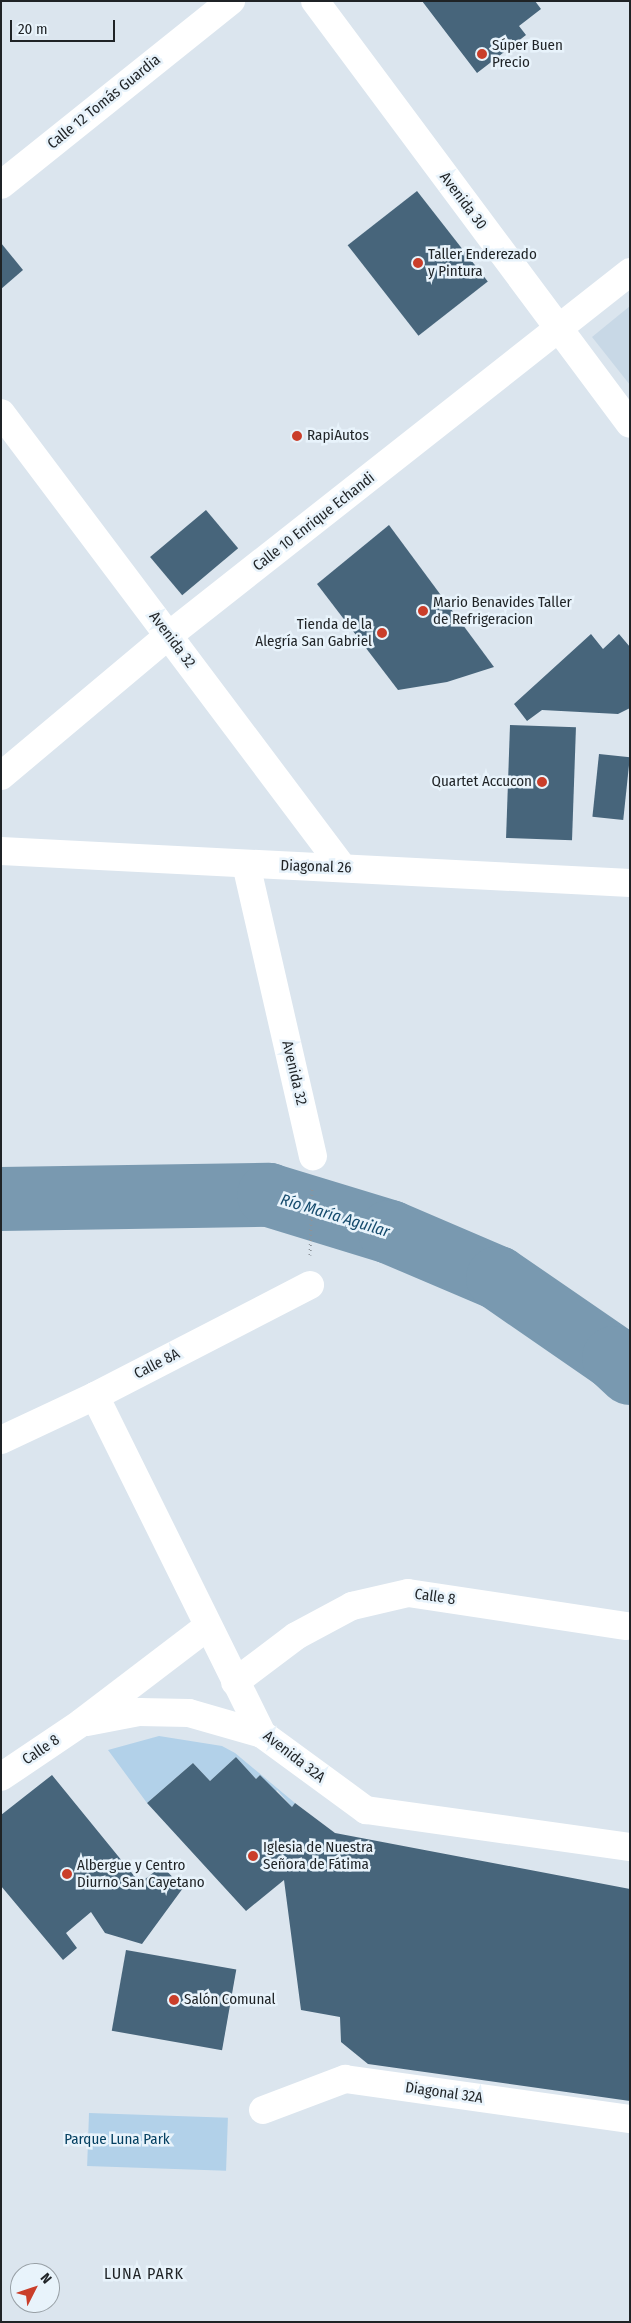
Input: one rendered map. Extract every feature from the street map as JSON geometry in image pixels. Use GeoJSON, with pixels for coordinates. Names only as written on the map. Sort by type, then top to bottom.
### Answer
{"type":"FeatureCollection","features":[{"type":"Feature","properties":{"kind":"street","name":"Calle 12 Tomás Guardia"},"geometry":{"type":"LineString","coordinates":[[1,185],[230,1]]}},
{"type":"Feature","properties":{"kind":"street","name":"Avenida 30"},"geometry":{"type":"LineString","coordinates":[[315,1],[630,424]]}},
{"type":"Feature","properties":{"kind":"street","name":"Calle 10 Enrique Echandi"},"geometry":{"type":"LineString","coordinates":[[1,776],[168,636],[559,330],[630,272]]}},
{"type":"Feature","properties":{"kind":"street","name":"Avenida 32"},"geometry":{"type":"LineString","coordinates":[[1,413],[343,868]]}},
{"type":"Feature","properties":{"kind":"street","name":"Diagonal 26"},"geometry":{"type":"LineString","coordinates":[[1,851],[630,883]]}},
{"type":"Feature","properties":{"kind":"street","name":"Avenida 32"},"geometry":{"type":"LineString","coordinates":[[246,864],[313,1156]]}},
{"type":"Feature","properties":{"kind":"street","name":"Calle 8A"},"geometry":{"type":"LineString","coordinates":[[1,1440],[95,1396],[310,1285]]}},
{"type":"Feature","properties":{"kind":"street","name":"Avenida 32A"},"geometry":{"type":"LineString","coordinates":[[95,1396],[207,1627],[262,1734],[366,1810],[630,1847]]}},
{"type":"Feature","properties":{"kind":"street","name":"Calle 8"},"geometry":{"type":"LineString","coordinates":[[235,1682],[296,1636],[352,1606],[408,1593],[627,1626]]}},
{"type":"Feature","properties":{"kind":"street","name":"Calle 8"},"geometry":{"type":"LineString","coordinates":[[1,1777],[81,1723],[207,1627]]}},
{"type":"Feature","properties":{"kind":"street","name":"Calle 8"},"geometry":{"type":"LineString","coordinates":[[81,1723],[139,1712],[189,1713],[262,1734]]}},
{"type":"Feature","properties":{"kind":"street","name":"Diagonal 32A"},"geometry":{"type":"LineString","coordinates":[[263,2110],[345,2079],[630,2119]]}},
{"type":"Feature","properties":{"kind":"path"},"geometry":{"type":"LineString","coordinates":[[310,1285],[313,1156]]}},
{"type":"Feature","properties":{"kind":"shaded area"},"geometry":{"type":"Polygon","coordinates":[[[630,306],[630,385],[592,337],[630,306]]]}},
{"type":"Feature","properties":{"kind":"green space"},"geometry":{"type":"Polygon","coordinates":[[[159,1736],[222,1746],[235,1753],[295,1803],[292,1807],[277,1790],[275,1793],[260,1775],[256,1779],[236,1757],[210,1781],[193,1763],[147,1803],[108,1750],[159,1736]]]}},
{"type":"Feature","properties":{"kind":"green space","name":"Parque Luna Park"},"geometry":{"type":"Polygon","coordinates":[[[89,2113],[228,2118],[226,2171],[87,2166],[89,2113]]]}},
{"type":"Feature","properties":{"kind":"building","name":"Súper Buen Precio"},"geometry":{"type":"Polygon","coordinates":[[[422,1],[535,1],[541,9],[519,26],[526,35],[477,73],[422,1]]]}},
{"type":"Feature","properties":{"kind":"building","name":"Taller Enderezado y Pintura"},"geometry":{"type":"Polygon","coordinates":[[[417,191],[488,282],[418,336],[348,245],[417,191]]]}},
{"type":"Feature","properties":{"kind":"building"},"geometry":{"type":"Polygon","coordinates":[[[1,243],[23,270],[1,289],[1,243]]]}},
{"type":"Feature","properties":{"kind":"building"},"geometry":{"type":"Polygon","coordinates":[[[206,510],[238,548],[182,595],[150,557],[206,510]]]}},
{"type":"Feature","properties":{"kind":"building"},"geometry":{"type":"Polygon","coordinates":[[[389,525],[494,667],[447,682],[398,690],[317,584],[389,525]]]}},
{"type":"Feature","properties":{"kind":"building"},"geometry":{"type":"Polygon","coordinates":[[[591,634],[603,649],[619,634],[630,647],[630,708],[618,714],[542,710],[527,721],[514,704],[591,634]]]}},
{"type":"Feature","properties":{"kind":"building","name":"Quartet Accucon"},"geometry":{"type":"Polygon","coordinates":[[[510,725],[576,727],[572,840],[506,838],[510,725]]]}},
{"type":"Feature","properties":{"kind":"building"},"geometry":{"type":"Polygon","coordinates":[[[599,754],[630,757],[623,820],[592,817],[599,754]]]}},
{"type":"Feature","properties":{"kind":"building"},"geometry":{"type":"Polygon","coordinates":[[[236,1757],[256,1779],[260,1775],[292,1807],[295,1803],[335,1833],[630,1889],[630,2101],[368,2064],[341,2042],[340,2017],[301,2010],[284,1880],[246,1911],[147,1803],[193,1763],[210,1781],[236,1757]]]}},
{"type":"Feature","properties":{"kind":"building","name":"Albergue y Centro Diurno San Cayetano"},"geometry":{"type":"Polygon","coordinates":[[[52,1775],[140,1883],[162,1866],[183,1888],[142,1944],[105,1933],[91,1912],[66,1933],[77,1948],[63,1960],[1,1886],[1,1815],[52,1775]]]}},
{"type":"Feature","properties":{"kind":"building","name":"Salón Comunal"},"geometry":{"type":"Polygon","coordinates":[[[126,1950],[236,1969],[222,2050],[112,2031],[126,1950]]]}},
{"type":"Feature","properties":{"kind":"waterway","name":"Río María Aguilar"},"geometry":{"type":"LineString","coordinates":[[1,1199],[269,1195],[390,1232],[498,1278],[614,1358],[630,1373]]}},
{"type":"Feature","properties":{"kind":"place","name":"Súper Buen Precio"},"geometry":{"type":"Point","coordinates":[482,54]}},
{"type":"Feature","properties":{"kind":"place","name":"Taller Enderezado y Pintura"},"geometry":{"type":"Point","coordinates":[418,263]}},
{"type":"Feature","properties":{"kind":"place","name":"RapiAutos"},"geometry":{"type":"Point","coordinates":[297,436]}},
{"type":"Feature","properties":{"kind":"place","name":"Mario Benavides Taller de Refrigeracion"},"geometry":{"type":"Point","coordinates":[423,611]}},
{"type":"Feature","properties":{"kind":"place","name":"Tienda de la Alegría San Gabriel"},"geometry":{"type":"Point","coordinates":[382,633]}},
{"type":"Feature","properties":{"kind":"place","name":"Quartet Accucon"},"geometry":{"type":"Point","coordinates":[542,782]}},
{"type":"Feature","properties":{"kind":"place","name":"Iglesia de Nuestra Señora de Fátima"},"geometry":{"type":"Point","coordinates":[253,1856]}},
{"type":"Feature","properties":{"kind":"place","name":"Albergue y Centro Diurno San Cayetano"},"geometry":{"type":"Point","coordinates":[67,1874]}},
{"type":"Feature","properties":{"kind":"place","name":"Salón Comunal"},"geometry":{"type":"Point","coordinates":[174,2000]}},
{"type":"Feature","properties":{"kind":"district","name":"LUNA PARK"},"geometry":{"type":"Point","coordinates":[144,2274]}}]}
